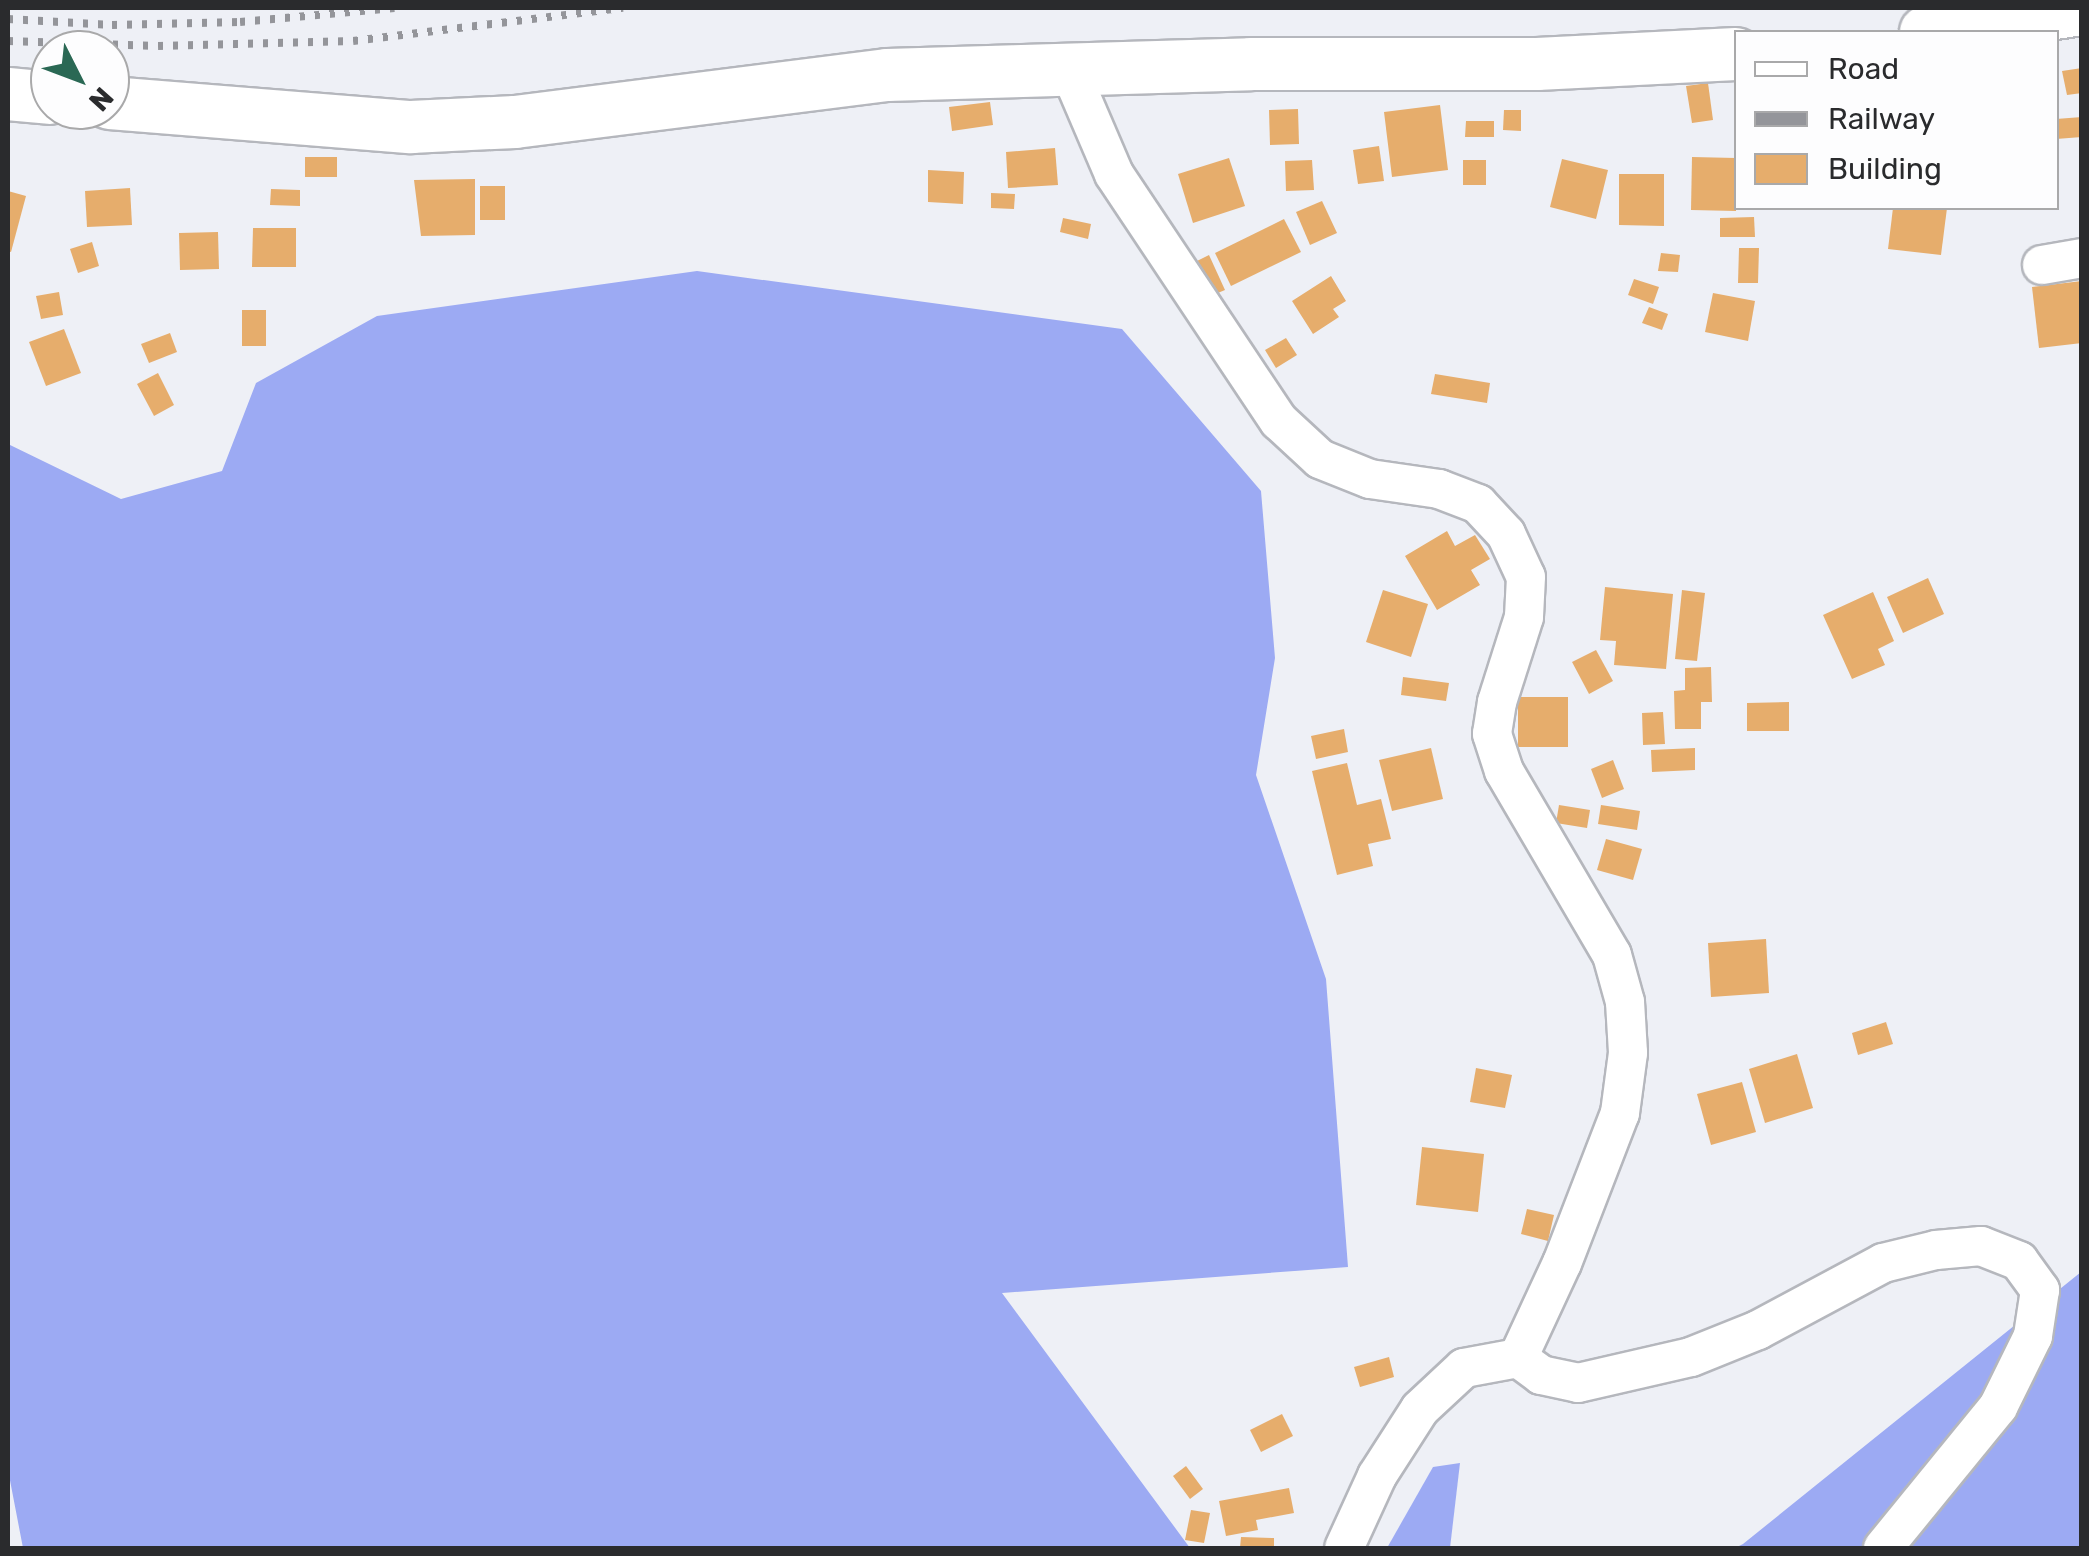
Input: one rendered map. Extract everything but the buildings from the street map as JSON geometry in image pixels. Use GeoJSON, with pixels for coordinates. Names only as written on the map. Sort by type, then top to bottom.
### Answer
{"type":"FeatureCollection","features":[{"type":"Feature","properties":{"kind":"main road"},"geometry":{"type":"LineString","coordinates":[[1940,30],[2082,10]]}},
{"type":"Feature","properties":{"kind":"main road"},"geometry":{"type":"LineString","coordinates":[[130,105],[411,127],[552,118],[887,75],[1537,64],[1734,54]]}},
{"type":"Feature","properties":{"kind":"street"},"geometry":{"type":"LineString","coordinates":[[1069,69],[1114,174],[1279,421],[1320,459],[1370,480],[1439,489],[1480,505],[1506,534],[1526,576],[1524,617],[1496,702],[1492,734],[1504,772],[1612,955],[1625,1002],[1628,1053],[1620,1113],[1602,1164],[1518,1358]]}},
{"type":"Feature","properties":{"kind":"street"},"geometry":{"type":"LineString","coordinates":[[2042,265],[2082,258]]}},
{"type":"Feature","properties":{"kind":"street"},"geometry":{"type":"LineString","coordinates":[[1344,1548],[1377,1476],[1420,1409],[1464,1368],[1518,1358],[1541,1376],[1578,1384],[1691,1357],[1758,1330],[1883,1263],[1936,1250],[1981,1246],[2018,1261],[2040,1290],[2033,1336],[1998,1407],[1882,1548]]}},
{"type":"Feature","properties":{"kind":"shaded area"},"geometry":{"type":"Polygon","coordinates":[[[697,271],[1122,329],[1261,491],[1275,658],[1256,775],[1326,979],[1348,1267],[1002,1293],[1190,1548],[23,1548],[8,1470],[8,444],[121,499],[222,471],[256,383],[377,316],[697,271]]]}},
{"type":"Feature","properties":{"kind":"shaded area"},"geometry":{"type":"Polygon","coordinates":[[[2081,1272],[2081,1548],[1735,1548],[1743,1544],[2081,1272]]]}},
{"type":"Feature","properties":{"kind":"shaded area"},"geometry":{"type":"Polygon","coordinates":[[[1460,1463],[1450,1548],[1387,1548],[1433,1467],[1460,1463]]]}},
{"type":"Feature","properties":{"kind":"railway"},"geometry":{"type":"LineString","coordinates":[[8,19],[112,25],[240,22],[394,8]]}},
{"type":"Feature","properties":{"kind":"railway"},"geometry":{"type":"LineString","coordinates":[[8,41],[158,46],[353,41],[623,8]]}}]}
